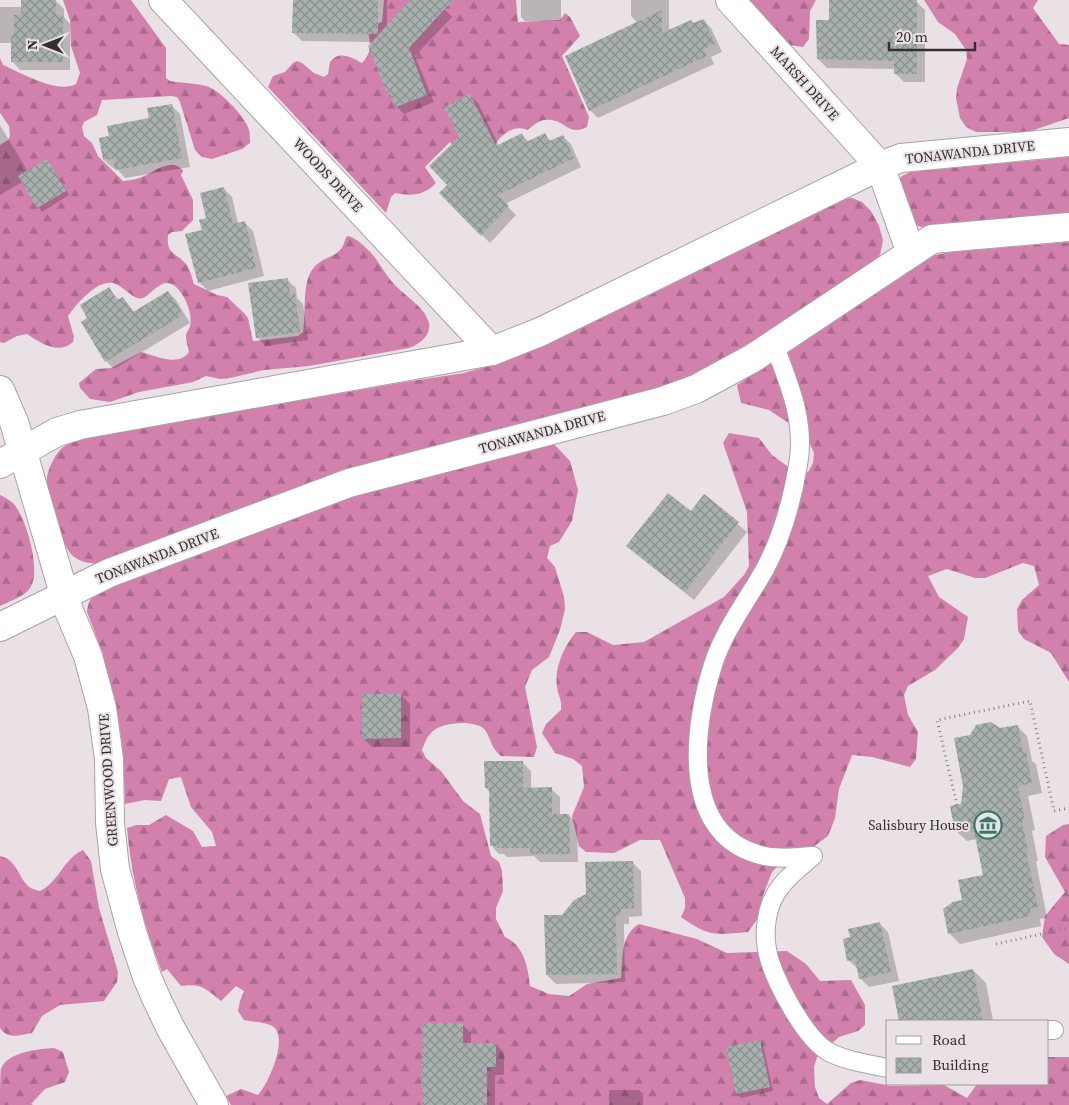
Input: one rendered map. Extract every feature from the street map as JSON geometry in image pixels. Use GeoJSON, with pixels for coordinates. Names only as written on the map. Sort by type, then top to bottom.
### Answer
{"type":"FeatureCollection","features":[{"type":"Feature","properties":{"kind":"street","name":"WOODS DRIVE"},"geometry":{"type":"LineString","coordinates":[[163,0],[492,351]]}},
{"type":"Feature","properties":{"kind":"street","name":"MARSH DRIVE"},"geometry":{"type":"LineString","coordinates":[[730,0],[880,166]]}},
{"type":"Feature","properties":{"kind":"street","name":"TONAWANDA DRIVE"},"geometry":{"type":"LineString","coordinates":[[11,458],[57,432],[80,425],[492,351],[540,332],[880,166],[901,158],[1069,142]]}},
{"type":"Feature","properties":{"kind":"street"},"geometry":{"type":"LineString","coordinates":[[880,166],[911,253]]}},
{"type":"Feature","properties":{"kind":"street","name":"TONAWANDA DRIVE"},"geometry":{"type":"LineString","coordinates":[[0,626],[108,572],[349,483],[671,398],[696,389],[753,358],[932,239],[1069,227]]}},
{"type":"Feature","properties":{"kind":"street","name":"GREENWOOD DRIVE"},"geometry":{"type":"LineString","coordinates":[[0,390],[14,422],[11,458],[88,656],[102,708],[109,758],[110,823],[115,869],[132,932],[157,1000],[171,1029],[214,1105]]}},
{"type":"Feature","properties":{"kind":"lane"},"geometry":{"type":"LineString","coordinates":[[774,344],[792,391],[798,414],[799,462],[784,525],[765,568],[730,626],[713,664],[703,701],[698,735],[701,794],[710,818],[721,833],[737,845],[756,854],[766,856],[791,858],[813,856],[780,887],[772,900],[768,912],[766,935],[769,962],[793,1010],[811,1037],[821,1047],[830,1053],[855,1061],[886,1068]]}},
{"type":"Feature","properties":{"kind":"path"},"geometry":{"type":"LineString","coordinates":[[957,805],[937,720],[1030,701],[1054,811],[1069,808]]}},
{"type":"Feature","properties":{"kind":"path"},"geometry":{"type":"LineString","coordinates":[[996,944],[1069,928]]}},
{"type":"Feature","properties":{"kind":"green space"},"geometry":{"type":"Polygon","coordinates":[[[63,0],[131,0],[166,48],[166,78],[170,81],[197,84],[211,88],[230,103],[248,127],[250,143],[242,149],[212,159],[202,157],[195,150],[177,97],[102,100],[97,115],[84,122],[82,127],[84,136],[92,143],[98,156],[123,181],[139,178],[167,165],[173,165],[183,171],[181,175],[193,200],[193,220],[182,231],[172,232],[168,235],[170,250],[187,266],[194,284],[217,295],[227,297],[245,314],[248,318],[253,341],[298,336],[303,332],[309,276],[315,266],[340,250],[347,236],[357,240],[370,252],[391,281],[427,317],[429,328],[424,339],[409,348],[309,366],[264,370],[220,379],[206,376],[193,382],[139,392],[110,402],[90,399],[80,388],[79,383],[96,369],[111,368],[141,352],[173,360],[185,356],[189,352],[186,334],[191,321],[188,305],[176,287],[171,284],[166,283],[158,286],[143,298],[134,296],[113,283],[100,285],[82,299],[68,316],[74,337],[73,342],[68,346],[56,348],[38,341],[27,334],[17,336],[4,343],[0,342],[0,145],[8,140],[10,136],[9,126],[0,113],[0,58],[3,65],[40,81],[59,86],[76,84],[80,73],[71,46],[70,20],[63,0]]]}},
{"type":"Feature","properties":{"kind":"green space"},"geometry":{"type":"Polygon","coordinates":[[[384,0],[516,0],[518,22],[560,20],[565,13],[570,17],[580,36],[562,56],[589,117],[587,127],[575,130],[552,120],[543,120],[527,130],[518,128],[509,131],[502,136],[494,148],[491,161],[490,184],[450,142],[425,167],[436,183],[422,193],[406,195],[395,193],[391,197],[386,213],[268,87],[273,76],[285,72],[297,61],[314,73],[324,77],[328,74],[330,62],[337,56],[349,57],[362,63],[369,50],[370,41],[367,27],[382,22],[384,0]]]}},
{"type":"Feature","properties":{"kind":"green space"},"geometry":{"type":"Polygon","coordinates":[[[749,0],[816,0],[810,11],[809,39],[803,47],[790,45],[749,0]]]}},
{"type":"Feature","properties":{"kind":"green space"},"geometry":{"type":"Polygon","coordinates":[[[924,0],[1038,0],[1033,8],[1059,44],[1069,45],[1069,118],[1028,132],[976,132],[966,127],[960,118],[956,98],[957,88],[967,59],[966,50],[955,34],[938,22],[924,0]]]}},
{"type":"Feature","properties":{"kind":"green space"},"geometry":{"type":"Polygon","coordinates":[[[1069,157],[1069,219],[929,229],[918,226],[911,220],[896,183],[902,176],[910,172],[1069,157]]]}},
{"type":"Feature","properties":{"kind":"green space"},"geometry":{"type":"Polygon","coordinates":[[[852,198],[862,202],[871,211],[879,226],[883,240],[880,255],[867,268],[781,326],[688,381],[273,498],[219,516],[106,563],[89,563],[77,559],[69,551],[59,531],[48,494],[47,477],[57,453],[70,443],[96,436],[464,373],[492,365],[527,352],[642,299],[835,199],[852,198]]]}},
{"type":"Feature","properties":{"kind":"green space"},"geometry":{"type":"Polygon","coordinates":[[[1069,242],[1069,682],[1051,653],[1024,639],[1018,631],[1017,609],[1022,600],[1039,585],[1034,566],[1023,563],[985,578],[975,578],[947,569],[928,576],[939,597],[968,617],[964,639],[958,648],[935,670],[908,686],[904,695],[908,715],[918,732],[916,759],[910,767],[872,757],[852,755],[839,789],[835,818],[828,836],[813,847],[795,849],[772,872],[762,898],[759,917],[748,932],[720,934],[699,928],[681,917],[685,908],[685,898],[660,840],[640,840],[614,853],[586,852],[579,846],[572,816],[584,787],[582,766],[573,759],[555,753],[542,733],[546,724],[561,710],[556,680],[564,651],[576,632],[587,632],[613,645],[644,642],[724,597],[744,575],[749,566],[747,512],[723,443],[729,433],[759,438],[772,455],[798,474],[808,472],[813,463],[814,453],[805,434],[769,410],[741,403],[737,385],[918,262],[935,255],[951,252],[1069,242]]]}},
{"type":"Feature","properties":{"kind":"green space"},"geometry":{"type":"Polygon","coordinates":[[[554,444],[570,461],[578,490],[572,521],[559,542],[550,546],[547,558],[555,567],[564,597],[565,609],[560,630],[549,657],[532,670],[525,687],[537,747],[534,757],[501,756],[495,750],[485,730],[474,724],[466,723],[450,724],[436,729],[428,736],[422,750],[426,758],[441,771],[463,801],[480,814],[491,856],[499,862],[502,871],[503,891],[496,908],[496,919],[505,937],[517,945],[521,951],[528,971],[530,986],[549,994],[569,996],[587,984],[621,978],[625,941],[628,934],[639,924],[697,939],[727,953],[787,951],[806,964],[820,981],[851,980],[865,1005],[865,1025],[858,1031],[839,1037],[817,1057],[814,1067],[815,1087],[819,1098],[827,1104],[851,1083],[860,1080],[891,1086],[944,1085],[967,1098],[976,1085],[1049,1085],[1049,1057],[1069,1057],[1069,1105],[231,1105],[226,1096],[241,1089],[258,1095],[262,1090],[275,1063],[279,1043],[278,1034],[275,1028],[268,1024],[244,1020],[238,1011],[244,991],[236,986],[221,1001],[199,986],[181,986],[167,969],[162,972],[139,901],[127,828],[136,825],[149,825],[166,815],[193,831],[202,847],[216,846],[212,832],[191,807],[181,777],[169,779],[161,801],[145,800],[125,804],[123,753],[114,695],[87,612],[91,599],[108,588],[313,509],[351,497],[554,444]]]}},
{"type":"Feature","properties":{"kind":"green space"},"geometry":{"type":"Polygon","coordinates":[[[0,495],[13,503],[23,520],[31,544],[34,570],[30,588],[21,596],[0,606],[0,495]]]}},
{"type":"Feature","properties":{"kind":"green space"},"geometry":{"type":"Polygon","coordinates":[[[1069,824],[1069,964],[1054,954],[1042,937],[1045,916],[1065,892],[1045,857],[1046,836],[1063,825],[1069,824]]]}},
{"type":"Feature","properties":{"kind":"green space"},"geometry":{"type":"Polygon","coordinates":[[[83,850],[91,861],[99,908],[118,972],[117,982],[104,1001],[60,1005],[42,1016],[32,1033],[14,1036],[7,1034],[0,1028],[0,856],[13,864],[28,886],[40,891],[52,882],[76,854],[83,850]]]}},
{"type":"Feature","properties":{"kind":"green space"},"geometry":{"type":"Polygon","coordinates":[[[54,1048],[63,1052],[69,1072],[65,1082],[45,1089],[31,1104],[33,1105],[0,1105],[1,1069],[4,1063],[24,1052],[54,1048]]]}},
{"type":"Feature","properties":{"kind":"building"},"geometry":{"type":"Polygon","coordinates":[[[21,0],[56,0],[56,15],[63,15],[63,62],[11,62],[11,35],[14,35],[14,15],[21,15],[21,0]]]}},
{"type":"Feature","properties":{"kind":"building"},"geometry":{"type":"Polygon","coordinates":[[[293,0],[378,0],[378,34],[292,33],[293,0]]]}},
{"type":"Feature","properties":{"kind":"building"},"geometry":{"type":"Polygon","coordinates":[[[410,0],[453,0],[409,48],[427,95],[396,107],[390,94],[388,95],[368,46],[410,0]]]}},
{"type":"Feature","properties":{"kind":"building"},"geometry":{"type":"Polygon","coordinates":[[[829,0],[917,0],[917,74],[894,74],[894,61],[817,59],[816,20],[829,20],[829,0]]]}},
{"type":"Feature","properties":{"kind":"building"},"geometry":{"type":"Polygon","coordinates":[[[662,10],[662,33],[691,20],[693,23],[704,19],[715,44],[704,49],[707,56],[589,111],[565,56],[662,10]]]}},
{"type":"Feature","properties":{"kind":"building"},"geometry":{"type":"Polygon","coordinates":[[[470,94],[496,146],[522,133],[526,142],[545,133],[549,141],[563,135],[574,158],[498,195],[509,206],[481,236],[439,193],[447,185],[429,166],[459,137],[444,107],[470,94]]]}},
{"type":"Feature","properties":{"kind":"building"},"geometry":{"type":"Polygon","coordinates":[[[172,104],[182,158],[115,170],[113,159],[103,160],[99,138],[109,136],[107,126],[149,118],[147,108],[172,104]]]}},
{"type":"Feature","properties":{"kind":"building"},"geometry":{"type":"Polygon","coordinates":[[[47,159],[66,191],[37,208],[18,176],[47,159]]]}},
{"type":"Feature","properties":{"kind":"building"},"geometry":{"type":"Polygon","coordinates":[[[224,187],[233,224],[245,221],[256,268],[198,283],[185,234],[202,230],[199,220],[206,218],[200,193],[224,187]]]}},
{"type":"Feature","properties":{"kind":"building"},"geometry":{"type":"Polygon","coordinates":[[[288,278],[290,294],[295,294],[300,332],[256,338],[248,283],[288,278]]]}},
{"type":"Feature","properties":{"kind":"building"},"geometry":{"type":"Polygon","coordinates":[[[109,287],[117,300],[123,297],[133,312],[168,291],[183,315],[105,362],[81,322],[87,318],[80,305],[109,287]]]}},
{"type":"Feature","properties":{"kind":"building"},"geometry":{"type":"Polygon","coordinates":[[[668,493],[691,511],[704,494],[739,522],[685,592],[626,546],[668,493]]]}},
{"type":"Feature","properties":{"kind":"building"},"geometry":{"type":"Polygon","coordinates":[[[362,694],[401,694],[401,738],[362,739],[362,694]]]}},
{"type":"Feature","properties":{"kind":"building","name":"Salisbury House"},"geometry":{"type":"Polygon","coordinates":[[[991,722],[1000,728],[1018,725],[1023,753],[1026,753],[1032,783],[1018,786],[1025,820],[1022,821],[1028,851],[1026,851],[1038,907],[1030,909],[1031,916],[948,934],[943,909],[953,902],[962,900],[958,880],[983,875],[974,831],[972,832],[971,828],[955,832],[950,806],[961,804],[963,786],[954,738],[970,735],[976,725],[991,722]]]}},
{"type":"Feature","properties":{"kind":"building"},"geometry":{"type":"Polygon","coordinates":[[[484,761],[523,761],[523,788],[552,787],[552,814],[569,814],[570,854],[530,854],[530,848],[497,848],[497,846],[490,846],[489,788],[485,788],[484,761]]]}},
{"type":"Feature","properties":{"kind":"building"},"geometry":{"type":"Polygon","coordinates":[[[633,861],[634,908],[621,909],[621,916],[616,916],[617,974],[546,975],[544,915],[562,915],[574,900],[586,894],[585,862],[633,861]]]}},
{"type":"Feature","properties":{"kind":"building"},"geometry":{"type":"Polygon","coordinates":[[[880,922],[891,972],[859,979],[855,959],[847,961],[843,939],[850,937],[848,929],[880,922]]]}},
{"type":"Feature","properties":{"kind":"building"},"geometry":{"type":"Polygon","coordinates":[[[973,969],[983,1020],[899,1020],[892,986],[973,969]]]}},
{"type":"Feature","properties":{"kind":"building"},"geometry":{"type":"Polygon","coordinates":[[[423,1023],[463,1023],[463,1043],[496,1043],[496,1067],[487,1067],[487,1105],[423,1105],[423,1087],[421,1087],[423,1023]]]}},
{"type":"Feature","properties":{"kind":"building"},"geometry":{"type":"Polygon","coordinates":[[[760,1040],[770,1087],[736,1094],[726,1047],[760,1040]]]}},
{"type":"Feature","properties":{"kind":"place","name":"Salisbury House"},"geometry":{"type":"Point","coordinates":[988,825]}}]}
